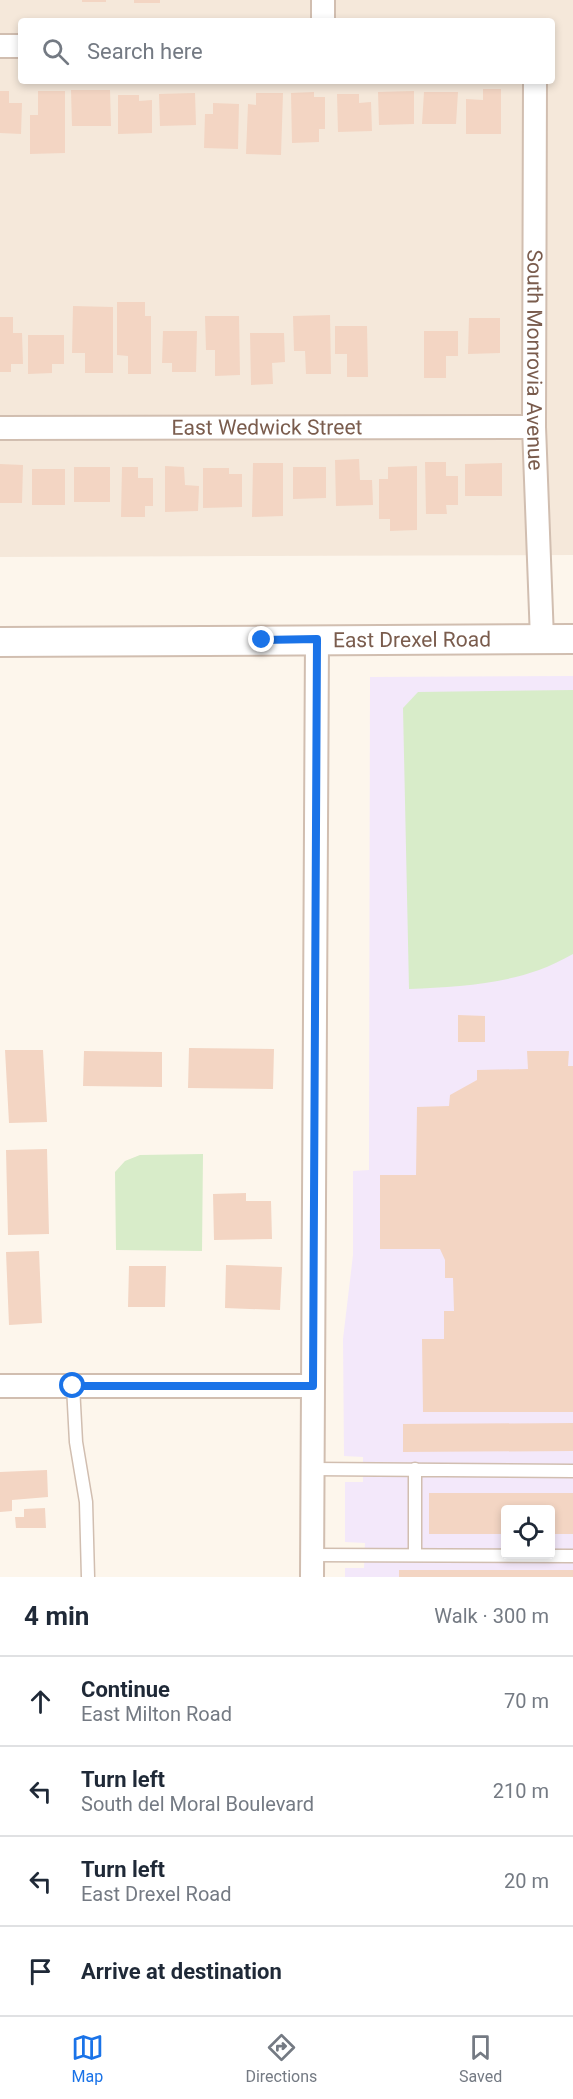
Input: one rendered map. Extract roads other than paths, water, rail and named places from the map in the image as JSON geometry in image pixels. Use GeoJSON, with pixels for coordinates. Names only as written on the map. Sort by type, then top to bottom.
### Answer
{"type":"FeatureCollection","features":[{"type":"Feature","properties":{"kind":"street"},"geometry":{"type":"LineString","coordinates":[[323,0],[323,18]]}},
{"type":"Feature","properties":{"kind":"street"},"geometry":{"type":"LineString","coordinates":[[0,46],[18,46]]}},
{"type":"Feature","properties":{"kind":"street","name":"South Monrovia Avenue"},"geometry":{"type":"LineString","coordinates":[[535,84],[534,427],[542,639]]}},
{"type":"Feature","properties":{"kind":"street","name":"East Wedwick Street"},"geometry":{"type":"LineString","coordinates":[[0,428],[534,427]]}},
{"type":"Feature","properties":{"kind":"street"},"geometry":{"type":"LineString","coordinates":[[312,1566],[317,639]]}},
{"type":"Feature","properties":{"kind":"street","name":"East Drexel Road"},"geometry":{"type":"LineString","coordinates":[[0,642],[573,639]]}},
{"type":"Feature","properties":{"kind":"street"},"geometry":{"type":"LineString","coordinates":[[0,1386],[313,1386]]}},
{"type":"Feature","properties":{"kind":"lane"},"geometry":{"type":"LineString","coordinates":[[73,1386],[76,1442],[86,1502],[88,1577]]}},
{"type":"Feature","properties":{"kind":"lane"},"geometry":{"type":"LineString","coordinates":[[312,1469],[573,1471]]}},
{"type":"Feature","properties":{"kind":"lane"},"geometry":{"type":"LineString","coordinates":[[415,1469],[415,1555]]}},
{"type":"Feature","properties":{"kind":"lane"},"geometry":{"type":"LineString","coordinates":[[312,1566],[415,1555],[573,1556]]}}]}
